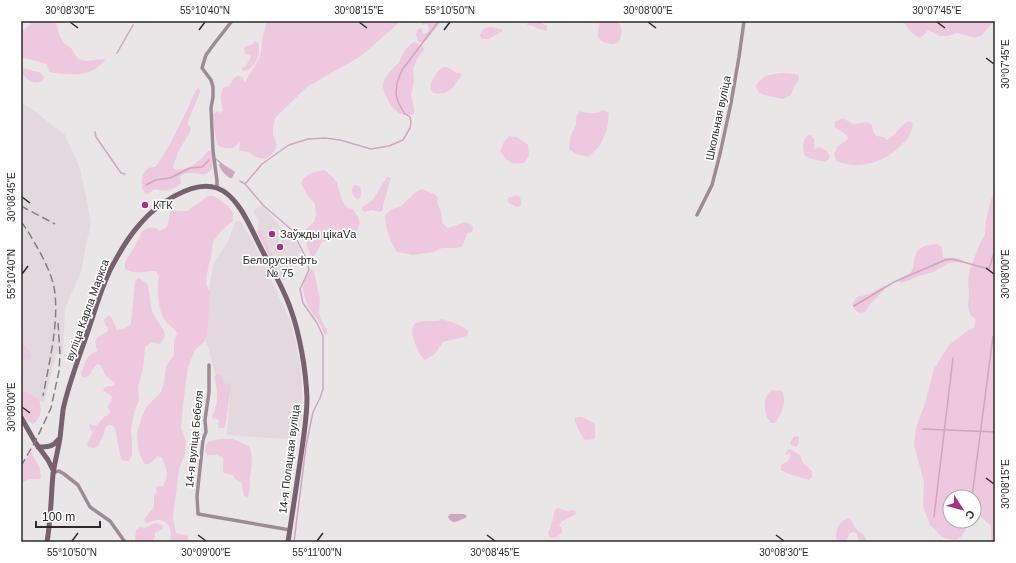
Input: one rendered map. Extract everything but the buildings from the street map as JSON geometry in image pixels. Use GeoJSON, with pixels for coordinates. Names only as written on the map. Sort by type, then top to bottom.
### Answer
{"type":"FeatureCollection","features":[{"type":"Feature","properties":{"kind":"main road","name":"вуліца Карла Маркса"},"geometry":{"type":"LineString","coordinates":[[47,542],[54,472],[63,411],[68,389],[100,296],[114,262],[139,224],[152,211],[167,200],[194,188],[204,186],[217,188]]}},
{"type":"Feature","properties":{"kind":"main road","name":"14-я Полацкая вуліца"},"geometry":{"type":"LineString","coordinates":[[217,188],[230,196],[246,217],[286,295],[298,335],[305,378],[306,411],[303,443],[288,542]]}},
{"type":"Feature","properties":{"kind":"main road"},"geometry":{"type":"LineString","coordinates":[[21,417],[54,472]]}},
{"type":"Feature","properties":{"kind":"main road"},"geometry":{"type":"LineString","coordinates":[[38,446],[50,447],[55,444],[60,437]]}},
{"type":"Feature","properties":{"kind":"street"},"geometry":{"type":"LineString","coordinates":[[217,188],[213,151],[211,108],[213,87],[211,80],[202,68],[206,55],[232,21]]}},
{"type":"Feature","properties":{"kind":"street","name":"Школьная вуліца"},"geometry":{"type":"LineString","coordinates":[[698,215],[712,185],[720,154],[731,104],[744,21]]}},
{"type":"Feature","properties":{"kind":"street","name":"14-я вуліца Бебеля"},"geometry":{"type":"LineString","coordinates":[[209,365],[209,392],[205,420],[206,432],[203,440],[197,496],[198,514],[290,530]]}},
{"type":"Feature","properties":{"kind":"street"},"geometry":{"type":"LineString","coordinates":[[54,472],[58,471],[64,474],[78,485],[90,507],[110,521],[125,542]]}},
{"type":"Feature","properties":{"kind":"shaded area"},"geometry":{"type":"Polygon","coordinates":[[[33,21],[53,21],[57,25],[59,35],[65,44],[71,48],[78,59],[86,61],[104,59],[105,61],[89,72],[69,74],[49,72],[47,64],[21,57],[21,33],[33,21]]]}},
{"type":"Feature","properties":{"kind":"shaded area"},"geometry":{"type":"Polygon","coordinates":[[[267,21],[401,21],[361,56],[307,87],[275,118],[273,134],[277,145],[271,155],[265,158],[258,158],[249,152],[239,151],[240,141],[234,148],[225,148],[217,145],[213,114],[217,111],[220,113],[223,110],[221,97],[223,88],[229,86],[234,78],[238,76],[242,77],[245,82],[260,57],[263,35],[267,21]]]}},
{"type":"Feature","properties":{"kind":"shaded area"},"geometry":{"type":"Polygon","coordinates":[[[421,21],[441,21],[423,43],[418,41],[416,35],[417,30],[421,28],[424,34],[428,32],[429,28],[427,24],[422,25],[421,21]]]}},
{"type":"Feature","properties":{"kind":"shaded area"},"geometry":{"type":"Polygon","coordinates":[[[528,21],[538,21],[547,26],[547,29],[546,31],[527,25],[528,21]]]}},
{"type":"Feature","properties":{"kind":"shaded area"},"geometry":{"type":"Polygon","coordinates":[[[600,21],[613,21],[620,24],[622,31],[619,42],[609,44],[599,39],[598,34],[600,21]]]}},
{"type":"Feature","properties":{"kind":"shaded area"},"geometry":{"type":"Polygon","coordinates":[[[903,21],[994,21],[982,35],[975,38],[957,33],[948,36],[940,36],[928,30],[920,38],[910,31],[903,21]]]}},
{"type":"Feature","properties":{"kind":"shaded area"},"geometry":{"type":"Polygon","coordinates":[[[490,27],[501,29],[503,31],[489,39],[482,39],[480,36],[481,32],[490,27]]]}},
{"type":"Feature","properties":{"kind":"shaded area"},"geometry":{"type":"Polygon","coordinates":[[[254,41],[259,44],[258,57],[255,63],[248,70],[242,70],[242,68],[246,66],[251,56],[251,54],[248,55],[245,53],[244,48],[252,44],[254,41]]]}},
{"type":"Feature","properties":{"kind":"shaded area"},"geometry":{"type":"Polygon","coordinates":[[[414,42],[423,46],[424,50],[417,59],[413,69],[414,82],[411,95],[414,114],[404,115],[400,114],[393,108],[386,96],[383,84],[385,78],[399,62],[403,53],[414,42]]]}},
{"type":"Feature","properties":{"kind":"shaded area"},"geometry":{"type":"Polygon","coordinates":[[[443,67],[462,75],[454,86],[447,92],[441,94],[433,93],[431,90],[431,83],[435,75],[443,67]]]}},
{"type":"Feature","properties":{"kind":"shaded area"},"geometry":{"type":"Polygon","coordinates":[[[22,68],[40,72],[44,78],[39,82],[30,81],[21,72],[22,68]]]}},
{"type":"Feature","properties":{"kind":"shaded area"},"geometry":{"type":"Polygon","coordinates":[[[781,73],[798,74],[799,80],[791,95],[783,99],[764,95],[758,92],[756,86],[758,82],[769,75],[781,73]]]}},
{"type":"Feature","properties":{"kind":"shaded area"},"geometry":{"type":"Polygon","coordinates":[[[198,88],[200,92],[188,122],[188,125],[191,128],[190,132],[178,152],[173,167],[174,169],[184,169],[189,167],[197,162],[208,151],[210,151],[213,156],[213,164],[211,169],[206,174],[184,174],[180,176],[181,183],[175,188],[165,191],[154,189],[149,194],[146,194],[142,187],[144,173],[150,167],[155,167],[164,154],[198,88]]]}},
{"type":"Feature","properties":{"kind":"shaded area"},"geometry":{"type":"Polygon","coordinates":[[[21,103],[33,110],[65,135],[80,168],[91,222],[81,272],[65,308],[63,354],[56,354],[44,403],[21,391],[21,103]]]}},
{"type":"Feature","properties":{"kind":"shaded area"},"geometry":{"type":"Polygon","coordinates":[[[604,110],[609,113],[607,130],[599,147],[588,157],[576,154],[569,149],[570,137],[576,125],[576,117],[580,111],[592,114],[604,110]]]}},
{"type":"Feature","properties":{"kind":"shaded area"},"geometry":{"type":"Polygon","coordinates":[[[842,118],[854,124],[867,122],[872,125],[876,136],[884,137],[886,140],[893,136],[909,121],[913,124],[908,138],[889,155],[872,163],[854,165],[836,161],[834,154],[838,146],[847,140],[848,137],[834,127],[835,122],[842,118]]]}},
{"type":"Feature","properties":{"kind":"shaded area"},"geometry":{"type":"Polygon","coordinates":[[[811,135],[814,139],[814,149],[820,147],[827,151],[830,157],[826,162],[805,156],[803,143],[807,136],[811,135]]]}},
{"type":"Feature","properties":{"kind":"shaded area"},"geometry":{"type":"Polygon","coordinates":[[[509,136],[517,137],[528,145],[529,156],[524,163],[515,164],[510,162],[500,151],[504,142],[509,136]]]}},
{"type":"Feature","properties":{"kind":"shaded area"},"geometry":{"type":"Polygon","coordinates":[[[221,163],[235,172],[232,178],[228,177],[222,170],[219,164],[221,163]]]}},
{"type":"Feature","properties":{"kind":"shaded area"},"geometry":{"type":"Polygon","coordinates":[[[324,170],[333,177],[337,183],[344,204],[348,208],[353,209],[360,223],[357,231],[342,240],[332,239],[322,242],[314,257],[310,254],[303,234],[305,230],[314,222],[316,215],[315,204],[307,195],[301,183],[308,175],[324,170]]]}},
{"type":"Feature","properties":{"kind":"shaded area"},"geometry":{"type":"Polygon","coordinates":[[[387,177],[391,178],[383,205],[383,210],[380,212],[371,210],[364,212],[362,207],[372,201],[387,177]]]}},
{"type":"Feature","properties":{"kind":"shaded area"},"geometry":{"type":"Polygon","coordinates":[[[355,185],[361,188],[360,198],[357,199],[354,197],[352,192],[353,186],[355,185]]]}},
{"type":"Feature","properties":{"kind":"shaded area"},"geometry":{"type":"Polygon","coordinates":[[[422,189],[436,195],[438,198],[437,202],[441,212],[442,223],[448,228],[465,222],[472,225],[472,232],[467,234],[462,247],[442,248],[434,252],[413,255],[397,252],[388,234],[385,215],[392,209],[401,206],[416,192],[422,189]]]}},
{"type":"Feature","properties":{"kind":"shaded area"},"geometry":{"type":"Polygon","coordinates":[[[995,189],[995,542],[991,542],[991,526],[982,518],[982,489],[942,489],[942,529],[966,529],[962,536],[955,540],[947,539],[942,537],[930,525],[923,506],[924,482],[914,445],[916,428],[926,400],[934,369],[949,345],[967,331],[974,328],[976,320],[970,314],[968,306],[969,272],[985,234],[990,203],[995,189]]]}},
{"type":"Feature","properties":{"kind":"shaded area"},"geometry":{"type":"Polygon","coordinates":[[[517,195],[520,197],[521,205],[517,207],[507,201],[508,198],[517,195]]]}},
{"type":"Feature","properties":{"kind":"shaded area"},"geometry":{"type":"Polygon","coordinates":[[[208,196],[214,196],[228,206],[233,213],[233,221],[222,230],[213,242],[206,284],[210,293],[207,336],[204,342],[195,350],[188,367],[181,428],[186,442],[185,454],[179,469],[173,518],[176,533],[188,536],[188,542],[171,542],[170,529],[166,522],[157,520],[147,523],[144,519],[154,507],[154,495],[157,492],[156,487],[163,486],[167,472],[162,458],[158,456],[150,464],[144,464],[138,449],[137,433],[146,407],[161,392],[164,383],[166,366],[174,355],[174,341],[177,333],[163,318],[159,306],[159,276],[156,271],[133,272],[125,269],[125,266],[126,260],[142,231],[151,228],[155,228],[160,231],[164,229],[168,225],[171,210],[187,211],[208,196]]]}},
{"type":"Feature","properties":{"kind":"shaded area"},"geometry":{"type":"Polygon","coordinates":[[[262,205],[288,236],[292,234],[301,251],[298,254],[300,261],[294,269],[295,270],[292,274],[289,272],[281,280],[257,232],[259,222],[253,211],[262,205]]]}},
{"type":"Feature","properties":{"kind":"shaded area"},"geometry":{"type":"Polygon","coordinates":[[[236,221],[241,221],[255,246],[291,322],[299,357],[302,384],[302,412],[299,435],[294,439],[227,435],[230,390],[215,374],[206,342],[206,314],[214,262],[228,241],[236,221]]]}},
{"type":"Feature","properties":{"kind":"shaded area"},"geometry":{"type":"Polygon","coordinates":[[[262,229],[264,232],[262,234],[280,271],[277,271],[258,232],[262,229]]]}},
{"type":"Feature","properties":{"kind":"shaded area"},"geometry":{"type":"Polygon","coordinates":[[[938,244],[942,248],[943,258],[958,258],[964,260],[962,263],[949,263],[933,272],[902,283],[898,281],[911,272],[915,255],[919,249],[938,244]]]}},
{"type":"Feature","properties":{"kind":"shaded area"},"geometry":{"type":"Polygon","coordinates":[[[312,269],[314,271],[320,298],[319,313],[327,330],[327,334],[325,335],[309,308],[303,293],[304,284],[310,270],[312,269]]]}},
{"type":"Feature","properties":{"kind":"shaded area"},"geometry":{"type":"Polygon","coordinates":[[[138,278],[148,285],[152,312],[164,331],[165,337],[160,344],[151,342],[145,347],[143,370],[138,386],[139,400],[134,413],[131,430],[132,455],[129,461],[125,461],[121,459],[115,428],[111,425],[108,425],[105,428],[104,434],[98,446],[94,448],[87,445],[93,432],[89,425],[96,426],[109,414],[110,411],[107,407],[111,402],[112,397],[103,390],[109,386],[114,386],[115,383],[105,375],[101,366],[98,364],[89,376],[83,378],[81,374],[88,357],[98,351],[95,341],[98,337],[108,331],[104,320],[108,316],[111,317],[117,330],[124,329],[131,324],[135,281],[138,278]]]}},
{"type":"Feature","properties":{"kind":"shaded area"},"geometry":{"type":"Polygon","coordinates":[[[884,286],[885,289],[871,303],[865,312],[860,313],[854,309],[852,304],[857,297],[869,294],[884,286]]]}},
{"type":"Feature","properties":{"kind":"shaded area"},"geometry":{"type":"Polygon","coordinates":[[[442,319],[469,331],[467,336],[443,342],[435,354],[425,360],[418,351],[412,333],[414,324],[422,321],[438,321],[442,319]]]}},
{"type":"Feature","properties":{"kind":"shaded area"},"geometry":{"type":"Polygon","coordinates":[[[21,343],[30,351],[31,357],[28,360],[21,360],[21,343]]]}},
{"type":"Feature","properties":{"kind":"shaded area"},"geometry":{"type":"Polygon","coordinates":[[[217,374],[222,375],[223,382],[225,384],[230,383],[231,387],[224,428],[218,428],[219,421],[212,418],[217,401],[217,389],[214,377],[217,374]]]}},
{"type":"Feature","properties":{"kind":"shaded area"},"geometry":{"type":"Polygon","coordinates":[[[21,389],[39,399],[41,407],[40,416],[33,424],[28,421],[21,412],[21,389]]]}},
{"type":"Feature","properties":{"kind":"shaded area"},"geometry":{"type":"Polygon","coordinates":[[[773,390],[782,391],[784,404],[778,419],[775,423],[771,423],[766,413],[765,401],[766,397],[773,390]]]}},
{"type":"Feature","properties":{"kind":"shaded area"},"geometry":{"type":"Polygon","coordinates":[[[577,417],[582,417],[595,424],[594,439],[585,440],[574,419],[577,417]]]}},
{"type":"Feature","properties":{"kind":"shaded area"},"geometry":{"type":"Polygon","coordinates":[[[795,436],[799,437],[799,443],[796,447],[790,444],[795,436]]]}},
{"type":"Feature","properties":{"kind":"shaded area"},"geometry":{"type":"Polygon","coordinates":[[[219,439],[233,439],[249,446],[251,450],[252,462],[247,498],[244,495],[241,482],[235,479],[233,475],[224,473],[223,458],[217,455],[208,455],[205,452],[208,442],[219,439]]]}},
{"type":"Feature","properties":{"kind":"shaded area"},"geometry":{"type":"Polygon","coordinates":[[[790,449],[800,455],[803,463],[812,471],[812,477],[809,480],[781,470],[781,465],[788,461],[791,456],[789,453],[787,455],[785,454],[790,449]]]}},
{"type":"Feature","properties":{"kind":"shaded area"},"geometry":{"type":"Polygon","coordinates":[[[31,452],[40,469],[41,478],[30,479],[21,483],[21,468],[31,452]]]}},
{"type":"Feature","properties":{"kind":"shaded area"},"geometry":{"type":"Polygon","coordinates":[[[559,508],[567,511],[574,510],[576,514],[561,522],[559,525],[562,528],[562,532],[557,537],[551,538],[548,534],[554,513],[556,509],[559,508]]]}},
{"type":"Feature","properties":{"kind":"shaded area"},"geometry":{"type":"Polygon","coordinates":[[[450,514],[464,514],[467,516],[466,518],[456,522],[452,522],[448,517],[450,514]]]}},
{"type":"Feature","properties":{"kind":"shaded area"},"geometry":{"type":"Polygon","coordinates":[[[848,518],[858,531],[862,533],[867,542],[859,542],[857,534],[854,532],[850,533],[847,542],[837,542],[836,535],[839,525],[848,518]]]}},
{"type":"Feature","properties":{"kind":"shaded area"},"geometry":{"type":"Polygon","coordinates":[[[155,523],[163,526],[163,529],[155,533],[155,537],[152,542],[135,542],[136,530],[140,527],[145,528],[155,523]]]}},
{"type":"Feature","properties":{"kind":"waterway"},"geometry":{"type":"LineString","coordinates":[[245,184],[262,164],[289,145],[308,139],[325,138],[340,140],[371,149],[389,146],[403,140],[410,128],[411,122],[410,117],[404,113],[398,102],[396,94],[397,83],[402,70],[439,21]]}},
{"type":"Feature","properties":{"kind":"waterway"},"geometry":{"type":"LineString","coordinates":[[117,53],[133,25]]}},
{"type":"Feature","properties":{"kind":"waterway"},"geometry":{"type":"LineString","coordinates":[[95,132],[96,137],[121,173],[125,174]]}},
{"type":"Feature","properties":{"kind":"waterway"},"geometry":{"type":"LineString","coordinates":[[216,159],[222,164]]}},
{"type":"Feature","properties":{"kind":"waterway"},"geometry":{"type":"LineString","coordinates":[[146,185],[156,180],[170,178],[190,168],[202,167],[209,160]]}},
{"type":"Feature","properties":{"kind":"waterway"},"geometry":{"type":"LineString","coordinates":[[240,181],[245,184],[264,206],[292,230],[307,260],[309,270],[300,289],[303,303],[317,323],[323,336],[323,389],[313,412],[306,446],[294,542]]}},
{"type":"Feature","properties":{"kind":"waterway"},"geometry":{"type":"LineString","coordinates":[[854,306],[894,282],[945,260],[952,259],[989,269],[995,250]]}},
{"type":"Feature","properties":{"kind":"waterway"},"geometry":{"type":"LineString","coordinates":[[973,489],[993,336]]}},
{"type":"Feature","properties":{"kind":"waterway"},"geometry":{"type":"LineString","coordinates":[[934,517],[953,358]]}},
{"type":"Feature","properties":{"kind":"waterway"},"geometry":{"type":"LineString","coordinates":[[923,429],[995,432]]}},
{"type":"Feature","properties":{"kind":"railway"},"geometry":{"type":"LineString","coordinates":[[21,206],[55,224]]}},
{"type":"Feature","properties":{"kind":"railway"},"geometry":{"type":"LineString","coordinates":[[21,222],[28,231],[42,256],[54,287],[56,313],[55,327],[43,396]]}},
{"type":"Feature","properties":{"kind":"railway"},"geometry":{"type":"LineString","coordinates":[[21,466],[35,442],[51,408],[59,371],[60,354],[58,323]]}},
{"type":"Feature","properties":{"kind":"place","name":"КТК"},"geometry":{"type":"Point","coordinates":[145,205]}},
{"type":"Feature","properties":{"kind":"place","name":"Заўжды цікаVа"},"geometry":{"type":"Point","coordinates":[272,234]}},
{"type":"Feature","properties":{"kind":"place","name":"Белоруснефть № 75"},"geometry":{"type":"Point","coordinates":[280,247]}}]}
